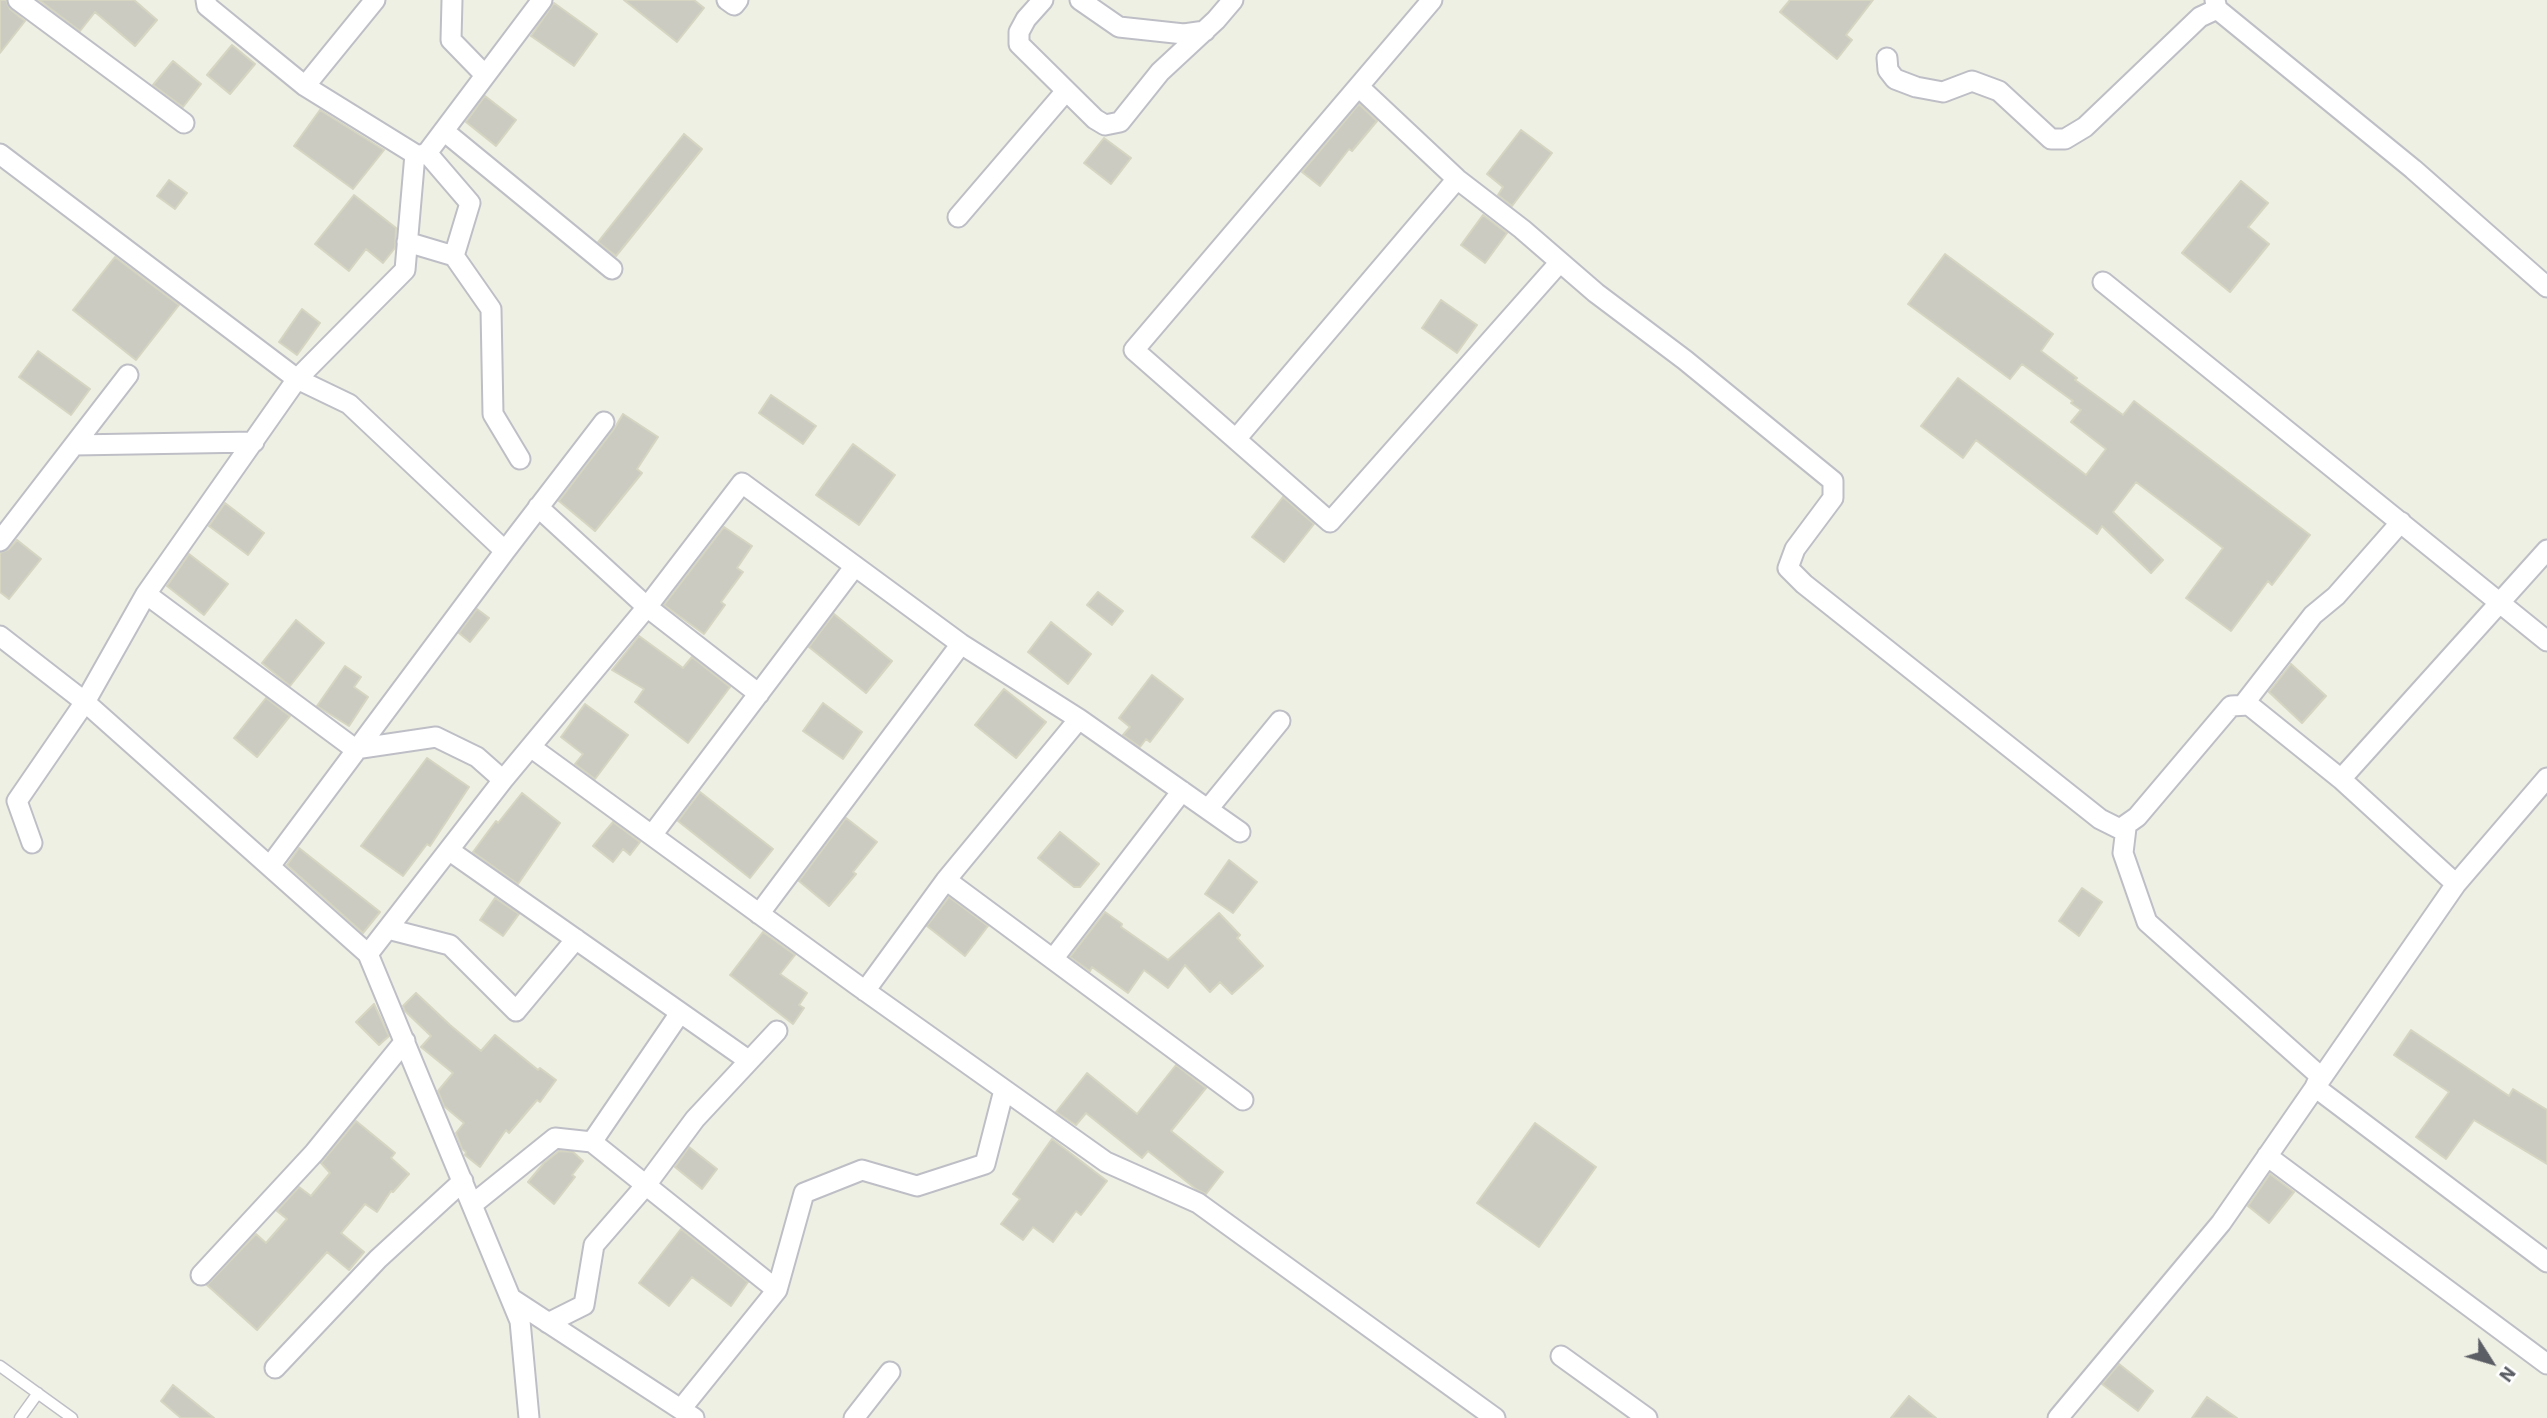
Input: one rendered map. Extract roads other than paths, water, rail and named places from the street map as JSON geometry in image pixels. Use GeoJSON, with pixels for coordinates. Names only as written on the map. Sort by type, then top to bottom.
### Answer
{"type":"FeatureCollection","features":[{"type":"Feature","properties":{"kind":"street"},"geometry":{"type":"LineString","coordinates":[[18,0],[184,123]]}},
{"type":"Feature","properties":{"kind":"street"},"geometry":{"type":"LineString","coordinates":[[206,0],[207,6],[305,86],[421,154],[470,203],[454,256]]}},
{"type":"Feature","properties":{"kind":"street"},"geometry":{"type":"LineString","coordinates":[[305,86],[375,0]]}},
{"type":"Feature","properties":{"kind":"street"},"geometry":{"type":"LineString","coordinates":[[452,0],[451,40],[485,75]]}},
{"type":"Feature","properties":{"kind":"street"},"geometry":{"type":"LineString","coordinates":[[32,843],[17,801],[85,702],[146,594],[297,379],[405,270],[421,154],[444,131],[542,0]]}},
{"type":"Feature","properties":{"kind":"street"},"geometry":{"type":"LineString","coordinates":[[727,0],[734,5],[738,0]]}},
{"type":"Feature","properties":{"kind":"street"},"geometry":{"type":"LineString","coordinates":[[1043,0],[1026,19],[1019,32],[1019,44],[1095,119],[1105,125],[1120,122],[1160,72],[1205,31],[1233,0]]}},
{"type":"Feature","properties":{"kind":"street"},"geometry":{"type":"LineString","coordinates":[[1080,0],[1119,27],[1184,34],[1205,31]]}},
{"type":"Feature","properties":{"kind":"street"},"geometry":{"type":"LineString","coordinates":[[1432,0],[1135,350],[1330,522],[1560,262]]}},
{"type":"Feature","properties":{"kind":"street"},"geometry":{"type":"LineString","coordinates":[[1887,58],[1888,70],[1895,79],[1916,88],[1943,92],[1972,81],[1999,92],[2051,139],[2064,139],[2085,127],[2200,17],[2216,5],[2413,169],[2547,287]]}},
{"type":"Feature","properties":{"kind":"street"},"geometry":{"type":"LineString","coordinates":[[1359,87],[1457,179],[1833,481],[1833,498],[1795,549],[1788,568],[1825,601],[2100,819],[2120,829],[2126,828],[2123,853],[2147,922],[2320,1076],[2315,1087]]}},
{"type":"Feature","properties":{"kind":"street"},"geometry":{"type":"LineString","coordinates":[[958,217],[1066,91]]}},
{"type":"Feature","properties":{"kind":"street"},"geometry":{"type":"LineString","coordinates":[[444,131],[612,269]]}},
{"type":"Feature","properties":{"kind":"street"},"geometry":{"type":"LineString","coordinates":[[0,154],[297,379],[349,404],[505,551]]}},
{"type":"Feature","properties":{"kind":"street"},"geometry":{"type":"LineString","coordinates":[[1236,439],[1457,179]]}},
{"type":"Feature","properties":{"kind":"street"},"geometry":{"type":"LineString","coordinates":[[407,242],[454,256],[491,309],[494,414],[520,459]]}},
{"type":"Feature","properties":{"kind":"street"},"geometry":{"type":"LineString","coordinates":[[2103,282],[2547,641]]}},
{"type":"Feature","properties":{"kind":"street"},"geometry":{"type":"LineString","coordinates":[[0,541],[128,375]]}},
{"type":"Feature","properties":{"kind":"street"},"geometry":{"type":"LineString","coordinates":[[270,866],[355,749],[604,422]]}},
{"type":"Feature","properties":{"kind":"street"},"geometry":{"type":"LineString","coordinates":[[74,445],[254,442]]}},
{"type":"Feature","properties":{"kind":"street"},"geometry":{"type":"LineString","coordinates":[[368,954],[503,780],[647,607],[742,483],[961,644],[1079,719],[1240,831]]}},
{"type":"Feature","properties":{"kind":"street"},"geometry":{"type":"LineString","coordinates":[[538,508],[647,607],[759,694]]}},
{"type":"Feature","properties":{"kind":"street"},"geometry":{"type":"LineString","coordinates":[[2243,705],[2313,615],[2336,596],[2401,522]]}},
{"type":"Feature","properties":{"kind":"street"},"geometry":{"type":"LineString","coordinates":[[2341,779],[2547,550]]}},
{"type":"Feature","properties":{"kind":"street"},"geometry":{"type":"LineString","coordinates":[[652,835],[855,566]]}},
{"type":"Feature","properties":{"kind":"street"},"geometry":{"type":"LineString","coordinates":[[146,594],[355,749],[436,737],[477,757],[503,780]]}},
{"type":"Feature","properties":{"kind":"street"},"geometry":{"type":"LineString","coordinates":[[0,636],[85,702],[368,954],[520,1321],[529,1418]]}},
{"type":"Feature","properties":{"kind":"street"},"geometry":{"type":"LineString","coordinates":[[759,914],[961,644]]}},
{"type":"Feature","properties":{"kind":"street"},"geometry":{"type":"LineString","coordinates":[[2120,829],[2137,817],[2231,706],[2249,705],[2341,779],[2456,884]]}},
{"type":"Feature","properties":{"kind":"street"},"geometry":{"type":"LineString","coordinates":[[865,991],[946,880],[1079,719]]}},
{"type":"Feature","properties":{"kind":"street"},"geometry":{"type":"LineString","coordinates":[[1208,809],[1280,721]]}},
{"type":"Feature","properties":{"kind":"street"},"geometry":{"type":"LineString","coordinates":[[532,748],[1105,1162],[1198,1203],[1496,1418]]}},
{"type":"Feature","properties":{"kind":"street"},"geometry":{"type":"LineString","coordinates":[[2058,1418],[2221,1223],[2456,884],[2547,778]]}},
{"type":"Feature","properties":{"kind":"street"},"geometry":{"type":"LineString","coordinates":[[1053,959],[1182,791]]}},
{"type":"Feature","properties":{"kind":"street"},"geometry":{"type":"LineString","coordinates":[[450,851],[748,1060]]}},
{"type":"Feature","properties":{"kind":"street"},"geometry":{"type":"LineString","coordinates":[[946,880],[1243,1100]]}},
{"type":"Feature","properties":{"kind":"street"},"geometry":{"type":"LineString","coordinates":[[388,929],[450,945],[516,1011],[576,939]]}},
{"type":"Feature","properties":{"kind":"street"},"geometry":{"type":"LineString","coordinates":[[592,1142],[680,1013]]}},
{"type":"Feature","properties":{"kind":"street"},"geometry":{"type":"LineString","coordinates":[[548,1322],[584,1305],[594,1245],[646,1185],[695,1119],[776,1031]]}},
{"type":"Feature","properties":{"kind":"street"},"geometry":{"type":"LineString","coordinates":[[201,1275],[314,1153],[405,1041]]}},
{"type":"Feature","properties":{"kind":"street"},"geometry":{"type":"LineString","coordinates":[[2315,1087],[2547,1262]]}},
{"type":"Feature","properties":{"kind":"street"},"geometry":{"type":"LineString","coordinates":[[512,1299],[688,1414],[777,1290],[804,1193],[862,1170],[917,1186],[985,1164],[1004,1090]]}},
{"type":"Feature","properties":{"kind":"street"},"geometry":{"type":"LineString","coordinates":[[473,1204],[555,1138],[592,1142],[777,1290]]}},
{"type":"Feature","properties":{"kind":"street"},"geometry":{"type":"LineString","coordinates":[[2267,1156],[2547,1364]]}},
{"type":"Feature","properties":{"kind":"street"},"geometry":{"type":"LineString","coordinates":[[275,1368],[378,1259],[463,1181]]}},
{"type":"Feature","properties":{"kind":"street"},"geometry":{"type":"LineString","coordinates":[[1561,1356],[1647,1418]]}},
{"type":"Feature","properties":{"kind":"street"},"geometry":{"type":"LineString","coordinates":[[854,1418],[890,1372]]}},
{"type":"Feature","properties":{"kind":"lane"},"geometry":{"type":"LineString","coordinates":[[0,1366],[72,1418]]}},
{"type":"Feature","properties":{"kind":"lane"},"geometry":{"type":"LineString","coordinates":[[20,1418],[38,1393]]}}]}
